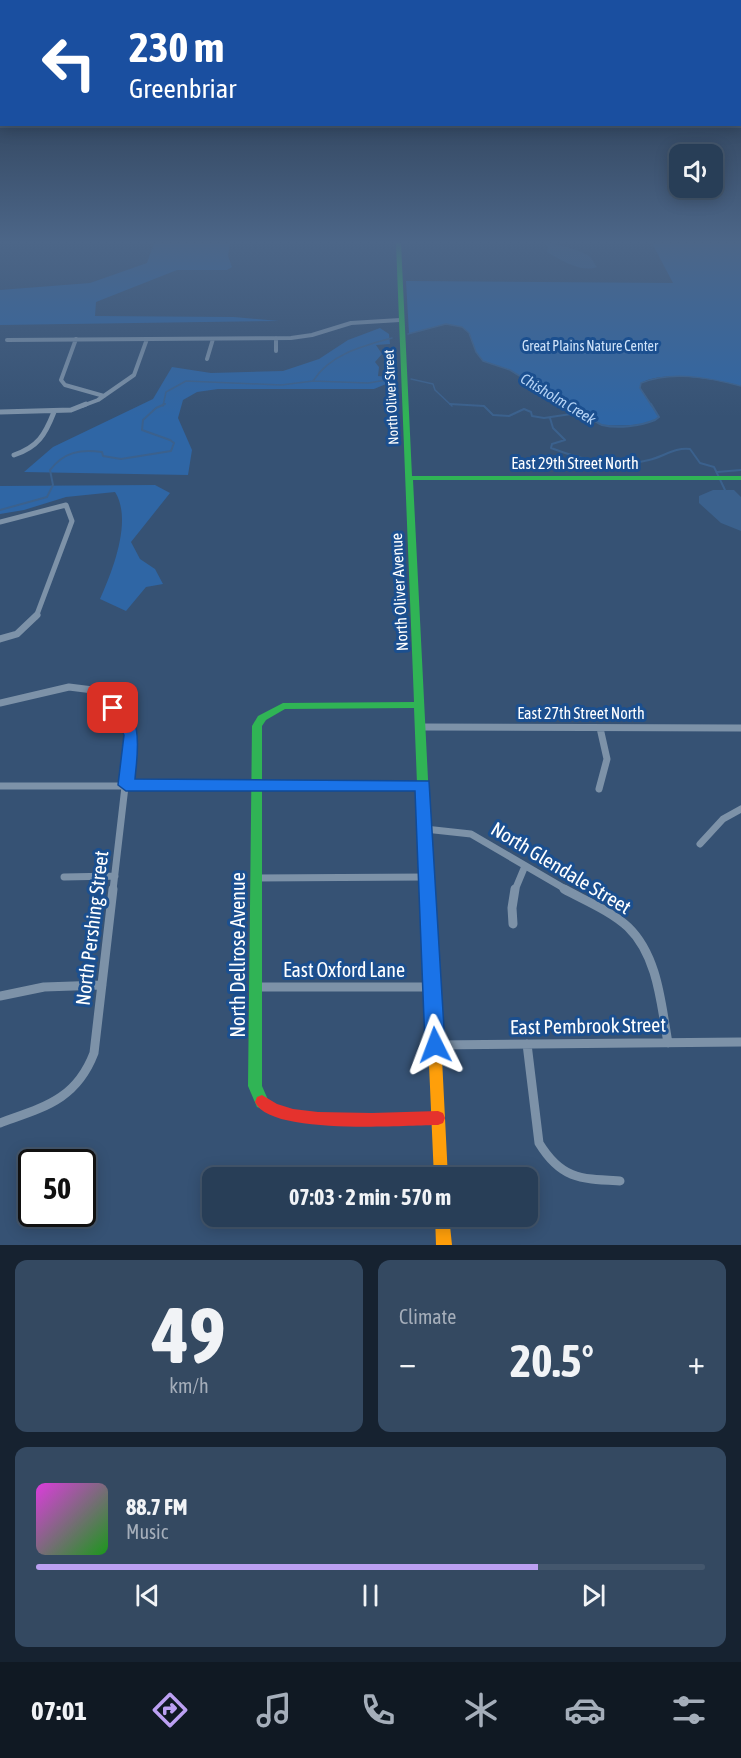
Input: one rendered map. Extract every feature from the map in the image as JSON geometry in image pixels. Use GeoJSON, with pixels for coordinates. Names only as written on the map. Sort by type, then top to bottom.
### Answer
{"type":"FeatureCollection","features":[{"type":"Feature","properties":{"kind":"main road","name":"North Oliver Street"},"geometry":{"type":"LineString","coordinates":[[399,301],[409,478]]}},
{"type":"Feature","properties":{"kind":"main road","name":"East 29th Street North"},"geometry":{"type":"LineString","coordinates":[[409,478],[741,478]]}},
{"type":"Feature","properties":{"kind":"main road","name":"North Oliver Avenue"},"geometry":{"type":"LineString","coordinates":[[409,478],[420,705]]}},
{"type":"Feature","properties":{"kind":"main road","name":"North Dellrose Avenue"},"geometry":{"type":"LineString","coordinates":[[420,705],[298,705],[271,711],[262,718],[257,726],[255,1086],[260,1099],[267,1108],[291,1117],[438,1118]]}},
{"type":"Feature","properties":{"kind":"main road"},"geometry":{"type":"LineString","coordinates":[[420,705],[440,1167]]}},
{"type":"Feature","properties":{"kind":"main road"},"geometry":{"type":"LineString","coordinates":[[443,1227],[444,1245]]}},
{"type":"Feature","properties":{"kind":"street"},"geometry":{"type":"LineString","coordinates":[[7,339],[276,338],[312,335],[351,323],[400,320]]}},
{"type":"Feature","properties":{"kind":"street"},"geometry":{"type":"LineString","coordinates":[[276,338],[276,351]]}},
{"type":"Feature","properties":{"kind":"street"},"geometry":{"type":"LineString","coordinates":[[76,339],[61,380],[65,385],[104,396]]}},
{"type":"Feature","properties":{"kind":"street"},"geometry":{"type":"LineString","coordinates":[[0,412],[70,410],[104,396],[134,375],[147,339]]}},
{"type":"Feature","properties":{"kind":"street"},"geometry":{"type":"LineString","coordinates":[[207,359],[213,339]]}},
{"type":"Feature","properties":{"kind":"street"},"geometry":{"type":"LineString","coordinates":[[14,455],[33,449],[44,439],[54,412]]}},
{"type":"Feature","properties":{"kind":"street"},"geometry":{"type":"LineString","coordinates":[[0,522],[66,505],[72,520],[35,619],[17,634],[0,639]]}},
{"type":"Feature","properties":{"kind":"street","name":"North Pershing Street"},"geometry":{"type":"LineString","coordinates":[[0,703],[69,687],[93,690],[100,694],[126,722],[131,735],[94,1053],[89,1070],[81,1083],[69,1095],[0,1123]]}},
{"type":"Feature","properties":{"kind":"street","name":"East 27th Street North"},"geometry":{"type":"LineString","coordinates":[[421,727],[741,728]]}},
{"type":"Feature","properties":{"kind":"street"},"geometry":{"type":"LineString","coordinates":[[599,789],[607,759],[600,728]]}},
{"type":"Feature","properties":{"kind":"street"},"geometry":{"type":"LineString","coordinates":[[0,786],[423,785]]}},
{"type":"Feature","properties":{"kind":"street"},"geometry":{"type":"LineString","coordinates":[[700,844],[718,822],[728,814],[741,809]]}},
{"type":"Feature","properties":{"kind":"street","name":"North Glendale Street"},"geometry":{"type":"LineString","coordinates":[[425,829],[471,834],[626,925],[638,936],[646,951],[668,1043]]}},
{"type":"Feature","properties":{"kind":"street"},"geometry":{"type":"LineString","coordinates":[[513,924],[512,902],[515,886],[525,866]]}},
{"type":"Feature","properties":{"kind":"street"},"geometry":{"type":"LineString","coordinates":[[64,877],[115,876]]}},
{"type":"Feature","properties":{"kind":"street"},"geometry":{"type":"LineString","coordinates":[[256,878],[428,877]]}},
{"type":"Feature","properties":{"kind":"street"},"geometry":{"type":"LineString","coordinates":[[0,996],[44,987],[102,985]]}},
{"type":"Feature","properties":{"kind":"street","name":"East Oxford Lane"},"geometry":{"type":"LineString","coordinates":[[256,987],[433,987]]}},
{"type":"Feature","properties":{"kind":"street","name":"East Pembrook Street"},"geometry":{"type":"LineString","coordinates":[[435,1045],[741,1042]]}},
{"type":"Feature","properties":{"kind":"street"},"geometry":{"type":"LineString","coordinates":[[527,1044],[539,1143],[546,1157],[561,1173],[578,1179],[620,1181]]}},
{"type":"Feature","properties":{"kind":"green space"},"geometry":{"type":"Polygon","coordinates":[[[0,301],[98,301],[96,302],[95,316],[234,317],[279,321],[0,325],[0,301]]]}},
{"type":"Feature","properties":{"kind":"green space","name":"Great Plains Nature Center"},"geometry":{"type":"Polygon","coordinates":[[[407,301],[741,301],[741,386],[690,377],[650,379],[641,383],[640,388],[659,417],[648,423],[622,426],[600,425],[590,416],[552,398],[510,370],[483,361],[476,352],[469,333],[462,327],[446,324],[409,334],[407,301]]]}},
{"type":"Feature","properties":{"kind":"green space"},"geometry":{"type":"Polygon","coordinates":[[[380,328],[389,334],[390,344],[376,345],[382,354],[375,362],[379,367],[378,376],[387,377],[386,384],[374,389],[218,389],[197,392],[183,400],[178,418],[192,450],[188,475],[24,472],[53,447],[153,399],[172,367],[211,373],[283,371],[319,359],[348,340],[380,328]]]}},
{"type":"Feature","properties":{"kind":"green space"},"geometry":{"type":"Polygon","coordinates":[[[155,485],[170,493],[131,542],[140,559],[155,569],[163,584],[146,587],[126,611],[100,599],[119,546],[122,517],[115,492],[66,497],[24,510],[0,514],[0,486],[155,485]]]}},
{"type":"Feature","properties":{"kind":"shaded area"},"geometry":{"type":"Polygon","coordinates":[[[713,490],[734,490],[741,497],[741,531],[721,523],[699,503],[699,496],[713,490]]]}},
{"type":"Feature","properties":{"kind":"waterway","name":"Chisholm Creek"},"geometry":{"type":"LineString","coordinates":[[408,334],[446,324],[462,327],[469,333],[476,352],[483,361],[510,370],[568,406]]}},
{"type":"Feature","properties":{"kind":"waterway","name":"Chisholm Creek"},"geometry":{"type":"LineString","coordinates":[[313,381],[328,364],[348,352],[392,338]]}},
{"type":"Feature","properties":{"kind":"waterway","name":"Chisholm Creek"},"geometry":{"type":"LineString","coordinates":[[652,406],[640,388],[641,383],[653,379],[691,377],[741,386]]}},
{"type":"Feature","properties":{"kind":"waterway"},"geometry":{"type":"LineString","coordinates":[[313,381],[368,383],[393,379]]}},
{"type":"Feature","properties":{"kind":"waterway"},"geometry":{"type":"LineString","coordinates":[[411,379],[433,384],[435,390],[452,406]]}},
{"type":"Feature","properties":{"kind":"waterway","name":"Chisholm Creek"},"geometry":{"type":"LineString","coordinates":[[163,405],[166,392],[186,381],[281,385],[313,381]]}},
{"type":"Feature","properties":{"kind":"waterway"},"geometry":{"type":"LineString","coordinates":[[450,404],[484,406],[493,415],[509,416],[524,409],[531,412],[532,416],[544,418],[578,413]]}},
{"type":"Feature","properties":{"kind":"waterway","name":"Chisholm Creek"},"geometry":{"type":"LineString","coordinates":[[565,404],[602,425],[622,427],[643,424],[659,417],[651,404]]}},
{"type":"Feature","properties":{"kind":"waterway"},"geometry":{"type":"LineString","coordinates":[[0,510],[47,497],[53,485],[50,470],[61,459],[73,453],[102,452],[103,456],[121,459],[171,451],[174,443],[170,440],[142,430],[143,420],[163,405]]}},
{"type":"Feature","properties":{"kind":"waterway"},"geometry":{"type":"LineString","coordinates":[[550,418],[553,428],[565,440],[552,444],[551,448],[599,462],[624,464],[690,449],[700,463],[714,467],[725,490]]}},
{"type":"Feature","properties":{"kind":"waterway"},"geometry":{"type":"LineString","coordinates":[[717,472],[741,470]]}},
{"type":"Feature","properties":{"kind":"traffic: fast"},"geometry":{"type":"LineString","coordinates":[[401,301],[426,859]]}},
{"type":"Feature","properties":{"kind":"traffic: fast"},"geometry":{"type":"LineString","coordinates":[[409,478],[741,478]]}},
{"type":"Feature","properties":{"kind":"traffic: fast"},"geometry":{"type":"LineString","coordinates":[[262,1102],[255,1086],[257,726],[262,718],[283,706],[420,705]]}},
{"type":"Feature","properties":{"kind":"traffic: slow"},"geometry":{"type":"LineString","coordinates":[[426,859],[440,1167]]}},
{"type":"Feature","properties":{"kind":"traffic: slow"},"geometry":{"type":"LineString","coordinates":[[443,1227],[444,1245]]}},
{"type":"Feature","properties":{"kind":"traffic: jam"},"geometry":{"type":"LineString","coordinates":[[262,1102],[274,1110],[318,1118],[345,1120],[438,1118]]}},
{"type":"Feature","properties":{"kind":"route"},"geometry":{"type":"LineString","coordinates":[[113,708],[126,722],[131,735],[126,785],[423,785],[435,1045]]}}]}
